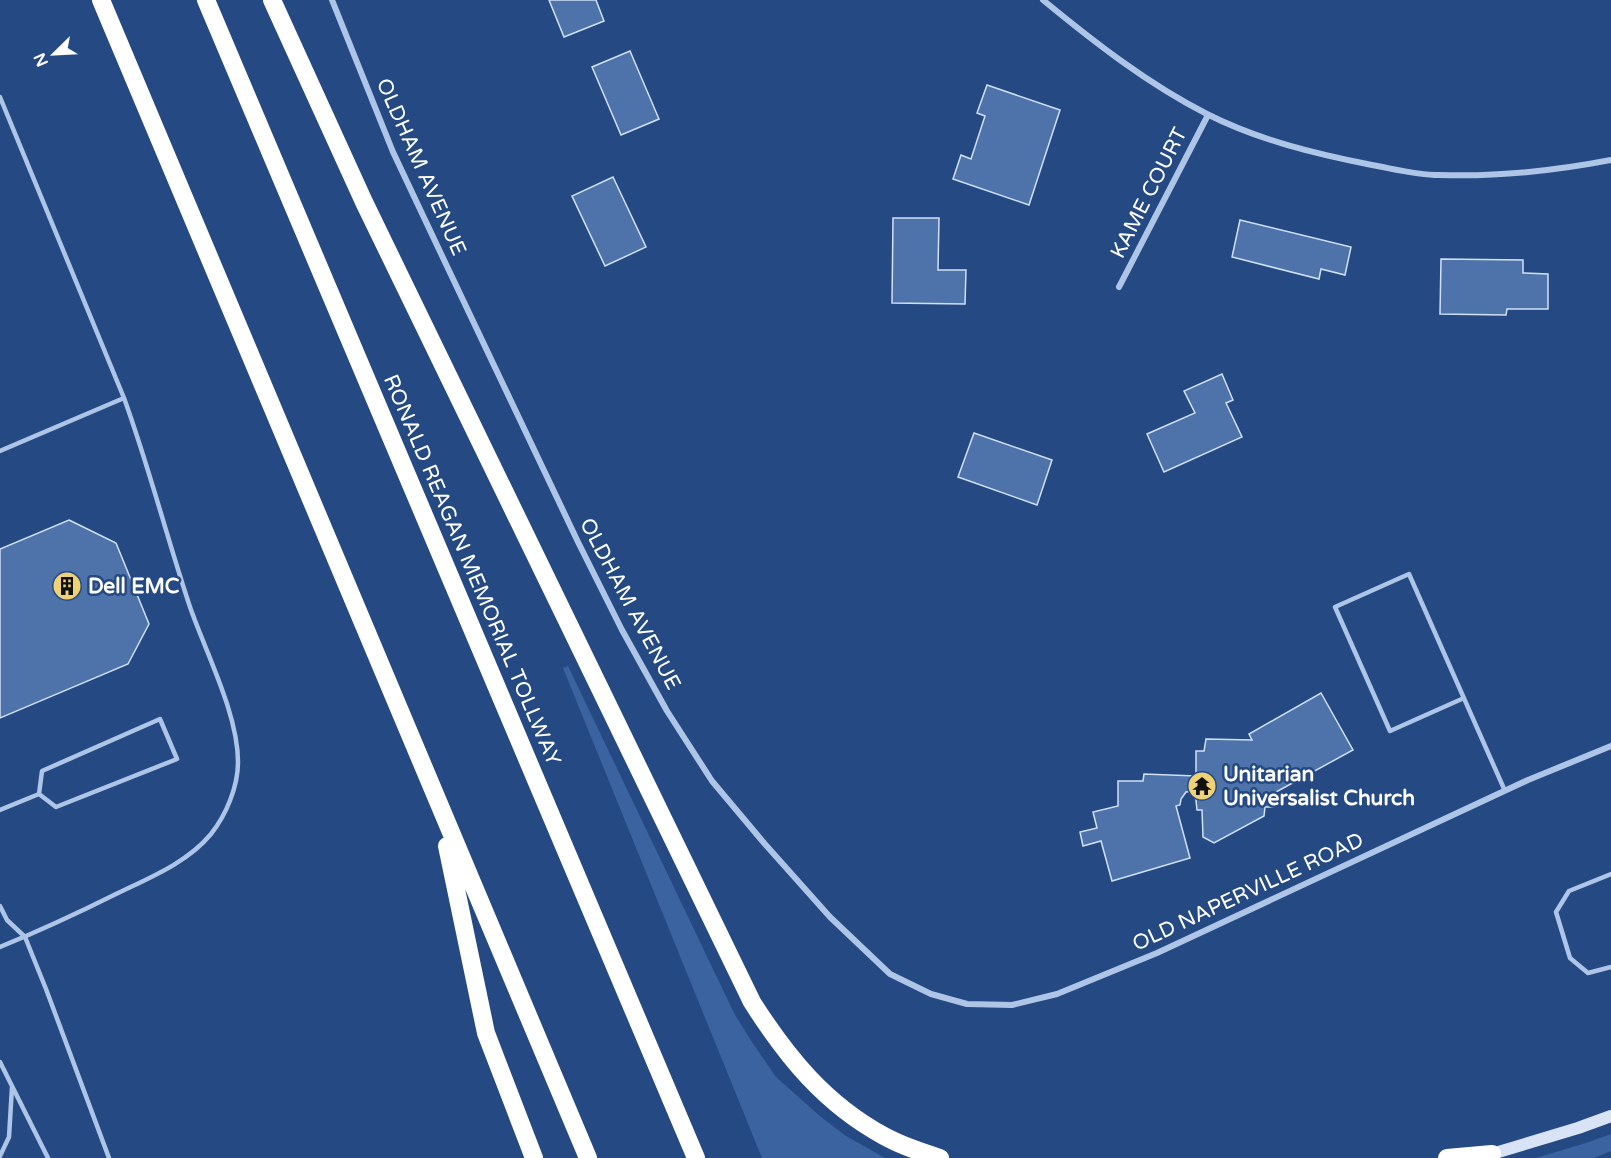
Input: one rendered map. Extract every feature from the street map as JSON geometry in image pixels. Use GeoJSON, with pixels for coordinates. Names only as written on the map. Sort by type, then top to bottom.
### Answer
{"type":"FeatureCollection","features":[{"type":"Feature","properties":{"kind":"highway"},"geometry":{"type":"LineString","coordinates":[[101,0],[438,806],[588,1158]]}},
{"type":"Feature","properties":{"kind":"highway","name":"RONALD REAGAN MEMORIAL TOLLWAY"},"geometry":{"type":"LineString","coordinates":[[206,0],[696,1158]]}},
{"type":"Feature","properties":{"kind":"highway"},"geometry":{"type":"LineString","coordinates":[[273,0],[364,202],[752,1002],[791,1059],[835,1104],[885,1137],[940,1158]]}},
{"type":"Feature","properties":{"kind":"highway"},"geometry":{"type":"LineString","coordinates":[[438,806],[486,1033],[534,1158]]}},
{"type":"Feature","properties":{"kind":"highway"},"geometry":{"type":"LineString","coordinates":[[1447,1158],[1483,1156]]}},
{"type":"Feature","properties":{"kind":"main road"},"geometry":{"type":"LineString","coordinates":[[1483,1156],[1611,1116]]}},
{"type":"Feature","properties":{"kind":"street","name":"OLDHAM AVENUE"},"geometry":{"type":"LineString","coordinates":[[332,0],[393,152],[449,271],[578,542],[622,630],[667,711],[712,781],[764,843],[830,917],[890,974]]}},
{"type":"Feature","properties":{"kind":"street"},"geometry":{"type":"LineString","coordinates":[[1043,0],[1127,65],[1173,95],[1208,115],[1248,132],[1294,147],[1355,162],[1437,175],[1522,173],[1556,170],[1611,160]]}},
{"type":"Feature","properties":{"kind":"street","name":"KAME COURT"},"geometry":{"type":"LineString","coordinates":[[1119,287],[1208,115]]}},
{"type":"Feature","properties":{"kind":"street","name":"OLD NAPERVILLE ROAD"},"geometry":{"type":"LineString","coordinates":[[890,974],[932,994],[967,1004],[1012,1005],[1057,994],[1157,953],[1505,791],[1611,746]]}},
{"type":"Feature","properties":{"kind":"lane"},"geometry":{"type":"LineString","coordinates":[[0,97],[2,107],[137,434],[158,509],[191,609],[227,706],[236,736],[238,764],[234,788],[225,811],[211,833],[192,853],[162,872],[0,947]]}},
{"type":"Feature","properties":{"kind":"lane"},"geometry":{"type":"LineString","coordinates":[[0,451],[124,399]]}},
{"type":"Feature","properties":{"kind":"lane"},"geometry":{"type":"LineString","coordinates":[[1464,698],[1390,731],[1335,607],[1409,574],[1464,698],[1505,791]]}},
{"type":"Feature","properties":{"kind":"lane"},"geometry":{"type":"LineString","coordinates":[[160,719],[177,759],[56,807],[39,794],[42,771],[160,719]]}},
{"type":"Feature","properties":{"kind":"lane"},"geometry":{"type":"LineString","coordinates":[[0,810],[39,794]]}},
{"type":"Feature","properties":{"kind":"lane"},"geometry":{"type":"LineString","coordinates":[[1611,874],[1569,891],[1556,912],[1570,958],[1588,973],[1611,967]]}},
{"type":"Feature","properties":{"kind":"lane"},"geometry":{"type":"LineString","coordinates":[[0,906],[8,920],[25,937],[109,1158]]}},
{"type":"Feature","properties":{"kind":"lane"},"geometry":{"type":"LineString","coordinates":[[0,1062],[48,1158]]}},
{"type":"Feature","properties":{"kind":"lane"},"geometry":{"type":"LineString","coordinates":[[0,1156],[9,1137],[12,1084]]}},
{"type":"Feature","properties":{"kind":"shaded area"},"geometry":{"type":"Polygon","coordinates":[[[568,666],[735,1015],[752,1042],[776,1077],[821,1117],[846,1136],[885,1158],[762,1158],[563,668],[568,666]]]}},
{"type":"Feature","properties":{"kind":"shaded area"},"geometry":{"type":"Polygon","coordinates":[[[1611,1134],[1611,1151],[1594,1158],[1536,1158],[1589,1142],[1611,1134]]]}},
{"type":"Feature","properties":{"kind":"building"},"geometry":{"type":"Polygon","coordinates":[[[549,0],[596,0],[604,21],[564,37],[549,0]]]}},
{"type":"Feature","properties":{"kind":"building"},"geometry":{"type":"Polygon","coordinates":[[[630,51],[659,119],[621,135],[592,67],[630,51]]]}},
{"type":"Feature","properties":{"kind":"building"},"geometry":{"type":"Polygon","coordinates":[[[987,85],[1060,110],[1029,205],[953,179],[961,155],[971,159],[985,116],[977,113],[987,85]]]}},
{"type":"Feature","properties":{"kind":"building"},"geometry":{"type":"Polygon","coordinates":[[[613,177],[646,247],[605,266],[572,196],[613,177]]]}},
{"type":"Feature","properties":{"kind":"building"},"geometry":{"type":"Polygon","coordinates":[[[893,218],[939,218],[938,270],[966,270],[965,304],[892,303],[893,218]]]}},
{"type":"Feature","properties":{"kind":"building"},"geometry":{"type":"Polygon","coordinates":[[[1240,220],[1351,247],[1345,275],[1321,269],[1319,279],[1232,257],[1240,220]]]}},
{"type":"Feature","properties":{"kind":"building"},"geometry":{"type":"Polygon","coordinates":[[[1441,259],[1523,260],[1523,273],[1548,274],[1548,309],[1507,309],[1506,315],[1440,314],[1441,259]]]}},
{"type":"Feature","properties":{"kind":"building"},"geometry":{"type":"Polygon","coordinates":[[[1222,374],[1233,400],[1226,403],[1242,437],[1164,472],[1147,434],[1195,413],[1184,391],[1222,374]]]}},
{"type":"Feature","properties":{"kind":"building"},"geometry":{"type":"Polygon","coordinates":[[[974,433],[1052,460],[1037,505],[958,477],[974,433]]]}},
{"type":"Feature","properties":{"kind":"building","name":"Dell EMC"},"geometry":{"type":"Polygon","coordinates":[[[69,520],[116,543],[149,624],[128,664],[0,718],[0,549],[69,520]]]}},
{"type":"Feature","properties":{"kind":"building","name":"Unitarian Universalist Church"},"geometry":{"type":"Polygon","coordinates":[[[1321,693],[1353,750],[1276,792],[1274,807],[1265,807],[1264,816],[1214,843],[1203,837],[1202,810],[1197,810],[1195,791],[1186,792],[1180,805],[1176,806],[1190,858],[1112,881],[1101,841],[1083,846],[1080,832],[1097,828],[1093,812],[1118,806],[1118,781],[1143,781],[1144,774],[1196,776],[1196,751],[1204,751],[1206,739],[1252,740],[1249,734],[1321,693]]]}},
{"type":"Feature","properties":{"kind":"place","name":"Dell EMC"},"geometry":{"type":"Point","coordinates":[67,586]}},
{"type":"Feature","properties":{"kind":"place","name":"Unitarian Universalist Church"},"geometry":{"type":"Point","coordinates":[1202,786]}}]}
